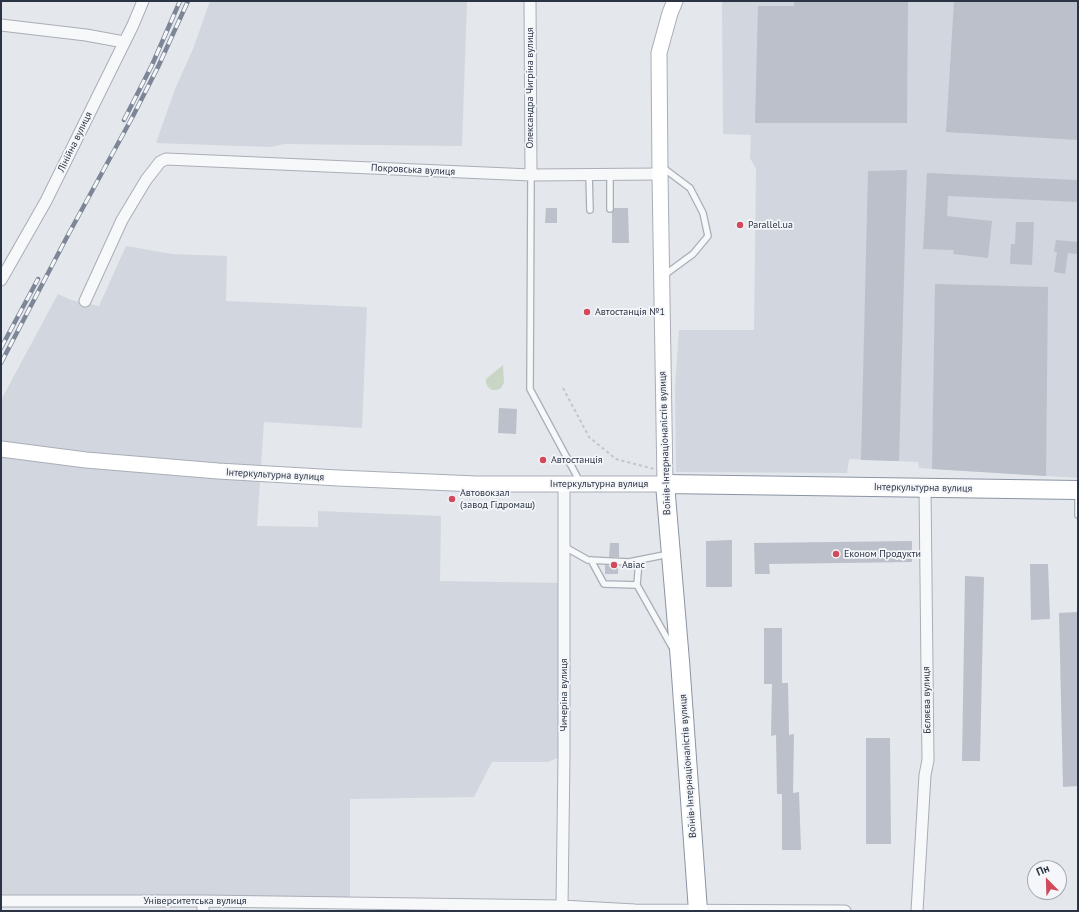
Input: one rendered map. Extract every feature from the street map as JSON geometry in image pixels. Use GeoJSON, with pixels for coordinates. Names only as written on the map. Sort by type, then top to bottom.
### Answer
{"type":"FeatureCollection","features":[{"type":"Feature","properties":{"kind":"highway","name":"Інтеркультурна вулиця"},"geometry":{"type":"LineString","coordinates":[[664,478],[925,488],[1078,490]]}},
{"type":"Feature","properties":{"kind":"highway","name":"Воїнів-Інтернаціоналістів вулиця"},"geometry":{"type":"LineString","coordinates":[[664,478],[680,661],[698,911]]}},
{"type":"Feature","properties":{"kind":"main road","name":"Воїнів-Інтернаціоналістів вулиця"},"geometry":{"type":"LineString","coordinates":[[664,478],[659,53],[670,13],[675,1]]}},
{"type":"Feature","properties":{"kind":"main road","name":"Інтеркультурна вулиця"},"geometry":{"type":"LineString","coordinates":[[1,449],[86,460],[218,471],[338,478],[476,484],[581,484],[664,478]]}},
{"type":"Feature","properties":{"kind":"street","name":"Лінійна вулиця"},"geometry":{"type":"LineString","coordinates":[[1,280],[46,201],[143,1]]}},
{"type":"Feature","properties":{"kind":"street","name":"Олександра Чигріна вулиця"},"geometry":{"type":"LineString","coordinates":[[530,1],[531,175]]}},
{"type":"Feature","properties":{"kind":"street"},"geometry":{"type":"LineString","coordinates":[[1,25],[86,34],[124,42]]}},
{"type":"Feature","properties":{"kind":"street","name":"Покровська вулиця"},"geometry":{"type":"LineString","coordinates":[[84,301],[122,220],[146,180],[160,162],[166,158],[531,175],[589,175],[660,170]]}},
{"type":"Feature","properties":{"kind":"street","name":"Чичеріна вулиця"},"geometry":{"type":"LineString","coordinates":[[562,906],[565,547],[564,484]]}},
{"type":"Feature","properties":{"kind":"street","name":"Бєляєва вулиця"},"geometry":{"type":"LineString","coordinates":[[917,911],[925,775],[928,760],[925,488]]}},
{"type":"Feature","properties":{"kind":"street","name":"Університетська вулиця"},"geometry":{"type":"LineString","coordinates":[[1,901],[203,906],[562,906],[636,910],[845,911]]}},
{"type":"Feature","properties":{"kind":"lane"},"geometry":{"type":"LineString","coordinates":[[660,170],[690,188],[703,214],[708,236],[693,254],[661,277]]}},
{"type":"Feature","properties":{"kind":"lane"},"geometry":{"type":"LineString","coordinates":[[610,174],[610,209]]}},
{"type":"Feature","properties":{"kind":"lane"},"geometry":{"type":"LineString","coordinates":[[531,175],[530,389],[581,484]]}},
{"type":"Feature","properties":{"kind":"lane"},"geometry":{"type":"LineString","coordinates":[[589,175],[590,210]]}},
{"type":"Feature","properties":{"kind":"lane"},"geometry":{"type":"LineString","coordinates":[[1078,490],[1078,515]]}},
{"type":"Feature","properties":{"kind":"lane"},"geometry":{"type":"LineString","coordinates":[[565,547],[588,560],[629,562],[671,553]]}},
{"type":"Feature","properties":{"kind":"lane"},"geometry":{"type":"LineString","coordinates":[[591,560],[604,584],[637,585]]}},
{"type":"Feature","properties":{"kind":"lane"},"geometry":{"type":"LineString","coordinates":[[639,560],[637,585],[680,661]]}},
{"type":"Feature","properties":{"kind":"path"},"geometry":{"type":"LineString","coordinates":[[563,388],[589,437],[616,459],[664,478]]}},
{"type":"Feature","properties":{"kind":"shaded area"},"geometry":{"type":"Polygon","coordinates":[[[210,1],[467,1],[462,146],[284,144],[270,147],[156,143],[175,89],[193,49],[210,1]]]}},
{"type":"Feature","properties":{"kind":"shaded area"},"geometry":{"type":"Polygon","coordinates":[[[722,1],[1078,1],[1078,478],[919,468],[918,462],[849,459],[847,473],[676,472],[675,387],[679,330],[754,330],[756,169],[750,158],[751,135],[723,134],[722,1]]]}},
{"type":"Feature","properties":{"kind":"shaded area"},"geometry":{"type":"Polygon","coordinates":[[[126,246],[172,254],[227,256],[226,301],[367,307],[362,428],[264,422],[257,526],[318,527],[318,511],[441,516],[440,581],[562,583],[562,756],[548,762],[492,762],[474,797],[350,799],[350,900],[1,899],[1,400],[58,294],[71,300],[99,306],[126,246]]]}},
{"type":"Feature","properties":{"kind":"green space"},"geometry":{"type":"Polygon","coordinates":[[[503,365],[504,383],[501,388],[492,390],[488,387],[486,379],[503,365]]]}},
{"type":"Feature","properties":{"kind":"building"},"geometry":{"type":"Polygon","coordinates":[[[794,1],[908,1],[907,123],[755,123],[758,6],[794,6],[794,1]]]}},
{"type":"Feature","properties":{"kind":"building"},"geometry":{"type":"Polygon","coordinates":[[[954,1],[1078,1],[1078,140],[946,132],[954,1]]]}},
{"type":"Feature","properties":{"kind":"building"},"geometry":{"type":"Polygon","coordinates":[[[907,170],[899,461],[861,460],[868,171],[907,170]]]}},
{"type":"Feature","properties":{"kind":"building"},"geometry":{"type":"Polygon","coordinates":[[[927,173],[1078,180],[1078,202],[948,196],[947,216],[992,221],[988,258],[953,254],[954,250],[923,249],[927,173]]]}},
{"type":"Feature","properties":{"kind":"building"},"geometry":{"type":"Polygon","coordinates":[[[546,208],[557,208],[557,223],[545,223],[546,208]]]}},
{"type":"Feature","properties":{"kind":"building"},"geometry":{"type":"Polygon","coordinates":[[[614,208],[628,208],[629,243],[612,243],[612,213],[614,208]]]}},
{"type":"Feature","properties":{"kind":"building"},"geometry":{"type":"Polygon","coordinates":[[[1016,222],[1034,222],[1032,265],[1010,264],[1011,244],[1015,244],[1016,222]]]}},
{"type":"Feature","properties":{"kind":"building"},"geometry":{"type":"Polygon","coordinates":[[[1056,240],[1078,242],[1077,254],[1068,253],[1065,274],[1054,272],[1057,252],[1054,252],[1056,240]]]}},
{"type":"Feature","properties":{"kind":"building"},"geometry":{"type":"Polygon","coordinates":[[[935,284],[1048,287],[1046,476],[932,469],[935,284]]]}},
{"type":"Feature","properties":{"kind":"building"},"geometry":{"type":"Polygon","coordinates":[[[499,408],[517,409],[516,434],[498,433],[499,408]]]}},
{"type":"Feature","properties":{"kind":"building"},"geometry":{"type":"Polygon","coordinates":[[[732,540],[732,587],[706,587],[706,541],[732,540]]]}},
{"type":"Feature","properties":{"kind":"building"},"geometry":{"type":"Polygon","coordinates":[[[912,541],[912,562],[769,564],[770,574],[755,574],[754,543],[912,541]]]}},
{"type":"Feature","properties":{"kind":"building"},"geometry":{"type":"Polygon","coordinates":[[[610,543],[619,543],[619,557],[609,557],[610,543]]]}},
{"type":"Feature","properties":{"kind":"building"},"geometry":{"type":"Polygon","coordinates":[[[1030,564],[1048,564],[1050,619],[1031,620],[1030,564]]]}},
{"type":"Feature","properties":{"kind":"building"},"geometry":{"type":"Polygon","coordinates":[[[605,565],[618,566],[618,574],[605,574],[605,565]]]}},
{"type":"Feature","properties":{"kind":"building"},"geometry":{"type":"Polygon","coordinates":[[[965,576],[984,577],[980,761],[962,761],[965,576]]]}},
{"type":"Feature","properties":{"kind":"building"},"geometry":{"type":"Polygon","coordinates":[[[1078,612],[1078,786],[1063,787],[1059,613],[1078,612]]]}},
{"type":"Feature","properties":{"kind":"building"},"geometry":{"type":"Polygon","coordinates":[[[764,628],[782,628],[782,683],[788,683],[789,735],[794,734],[793,793],[799,792],[801,850],[782,850],[782,794],[777,794],[776,735],[771,736],[772,684],[764,684],[764,628]]]}},
{"type":"Feature","properties":{"kind":"building"},"geometry":{"type":"Polygon","coordinates":[[[866,738],[890,738],[891,844],[866,844],[866,738]]]}},
{"type":"Feature","properties":{"kind":"railway"},"geometry":{"type":"LineString","coordinates":[[124,120],[152,65],[180,1]]}},
{"type":"Feature","properties":{"kind":"railway"},"geometry":{"type":"LineString","coordinates":[[1,363],[68,235],[133,116],[158,67],[188,1]]}},
{"type":"Feature","properties":{"kind":"railway"},"geometry":{"type":"LineString","coordinates":[[1,348],[38,279]]}},
{"type":"Feature","properties":{"kind":"place","name":"Parallel.ua"},"geometry":{"type":"Point","coordinates":[740,225]}},
{"type":"Feature","properties":{"kind":"place","name":"Автостанція №1"},"geometry":{"type":"Point","coordinates":[587,312]}},
{"type":"Feature","properties":{"kind":"place","name":"Автостанція"},"geometry":{"type":"Point","coordinates":[543,460]}},
{"type":"Feature","properties":{"kind":"place","name":"Автовокзал (завод Гідромаш)"},"geometry":{"type":"Point","coordinates":[452,499]}},
{"type":"Feature","properties":{"kind":"place","name":"Економ Продукти"},"geometry":{"type":"Point","coordinates":[836,554]}},
{"type":"Feature","properties":{"kind":"place","name":"Авіас"},"geometry":{"type":"Point","coordinates":[614,565]}}]}
